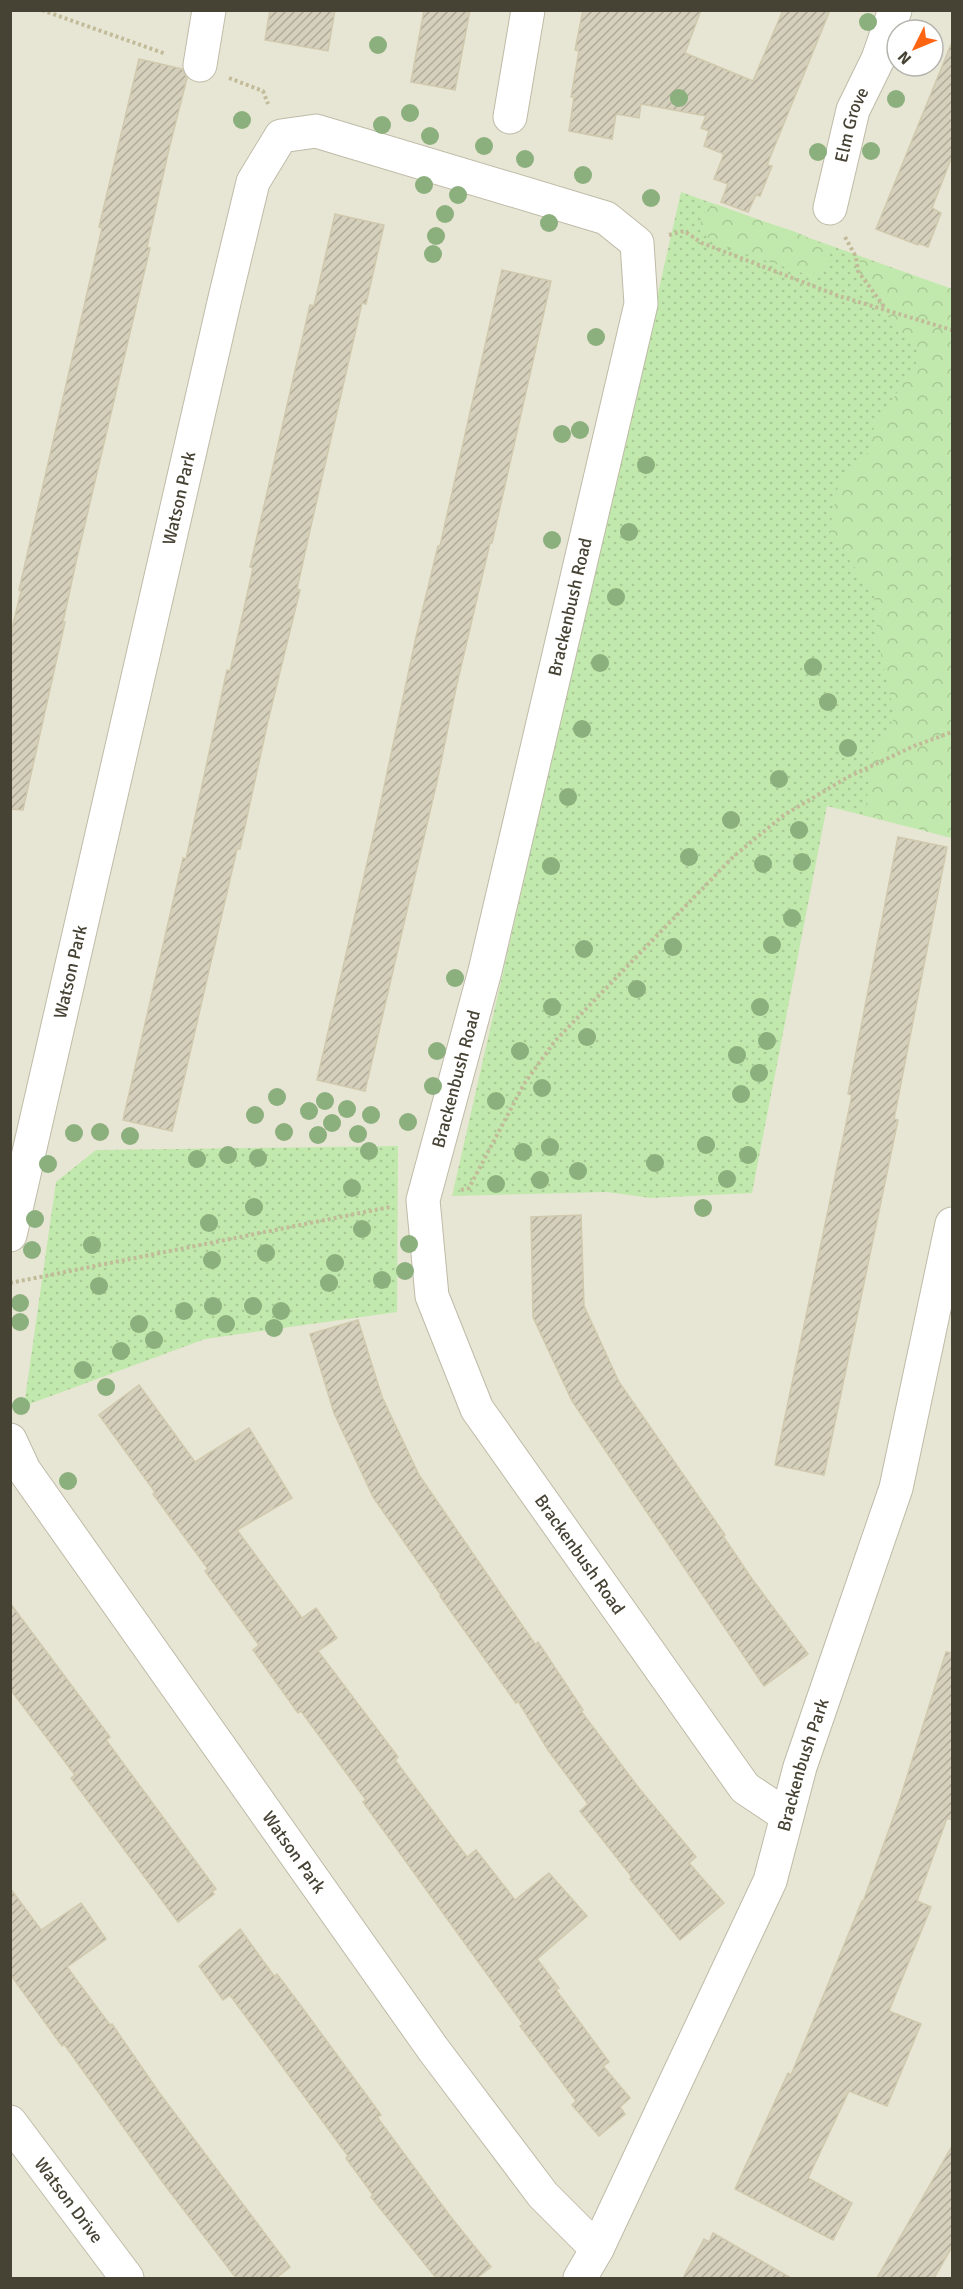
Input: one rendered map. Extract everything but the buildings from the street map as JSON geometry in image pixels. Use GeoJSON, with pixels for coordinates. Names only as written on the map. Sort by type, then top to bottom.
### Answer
{"type":"FeatureCollection","features":[{"type":"Feature","properties":{"kind":"street"},"geometry":{"type":"LineString","coordinates":[[200,65],[209,10]]}},
{"type":"Feature","properties":{"kind":"street"},"geometry":{"type":"LineString","coordinates":[[510,117],[528,10]]}},
{"type":"Feature","properties":{"kind":"street","name":"Elm Grove"},"geometry":{"type":"LineString","coordinates":[[830,208],[853,110],[878,59],[895,10]]}},
{"type":"Feature","properties":{"kind":"street","name":"Watson Park"},"geometry":{"type":"LineString","coordinates":[[10,1235],[253,182],[281,136],[316,131],[606,218],[637,243]]}},
{"type":"Feature","properties":{"kind":"street","name":"Brackenbush Road"},"geometry":{"type":"LineString","coordinates":[[637,243],[640,304],[485,971],[423,1200],[432,1296],[477,1409],[745,1788],[787,1816]]}},
{"type":"Feature","properties":{"kind":"street","name":"Brackenbush Park"},"geometry":{"type":"LineString","coordinates":[[580,2278],[597,2249],[770,1881],[800,1767],[896,1488],[952,1224]]}},
{"type":"Feature","properties":{"kind":"street","name":"Watson Park"},"geometry":{"type":"LineString","coordinates":[[10,1440],[24,1470],[433,2049],[543,2195],[597,2249]]}},
{"type":"Feature","properties":{"kind":"street","name":"Watson Drive"},"geometry":{"type":"LineString","coordinates":[[10,2122],[128,2278]]}},
{"type":"Feature","properties":{"kind":"path"},"geometry":{"type":"LineString","coordinates":[[637,243],[684,231],[702,243],[839,296],[952,330]]}},
{"type":"Feature","properties":{"kind":"path"},"geometry":{"type":"LineString","coordinates":[[856,257],[858,271],[885,308]]}},
{"type":"Feature","properties":{"kind":"path"},"geometry":{"type":"LineString","coordinates":[[10,1283],[423,1200],[469,1188],[524,1084],[555,1041],[734,856],[784,815],[848,777],[914,746],[952,732]]}},
{"type":"Feature","properties":{"kind":"shaded area"},"geometry":{"type":"Polygon","coordinates":[[[11,11],[952,11],[952,2278],[11,2278],[11,11]]]}},
{"type":"Feature","properties":{"kind":"green space"},"geometry":{"type":"Polygon","coordinates":[[[681,192],[952,289],[952,838],[827,806],[752,1193],[651,1198],[607,1192],[452,1196],[681,192]]]}},
{"type":"Feature","properties":{"kind":"green space"},"geometry":{"type":"Polygon","coordinates":[[[715,204],[795,232],[828,247],[831,260],[811,276],[714,243],[701,231],[701,222],[707,209],[715,204]]]}},
{"type":"Feature","properties":{"kind":"green space"},"geometry":{"type":"Polygon","coordinates":[[[859,258],[952,289],[952,833],[949,837],[865,815],[872,754],[895,717],[878,641],[874,593],[829,533],[838,486],[872,448],[873,430],[921,355],[885,313],[872,292],[859,258]]]}},
{"type":"Feature","properties":{"kind":"green space"},"geometry":{"type":"Polygon","coordinates":[[[398,1146],[397,1312],[205,1339],[24,1406],[56,1182],[96,1150],[398,1146]]]}}]}
